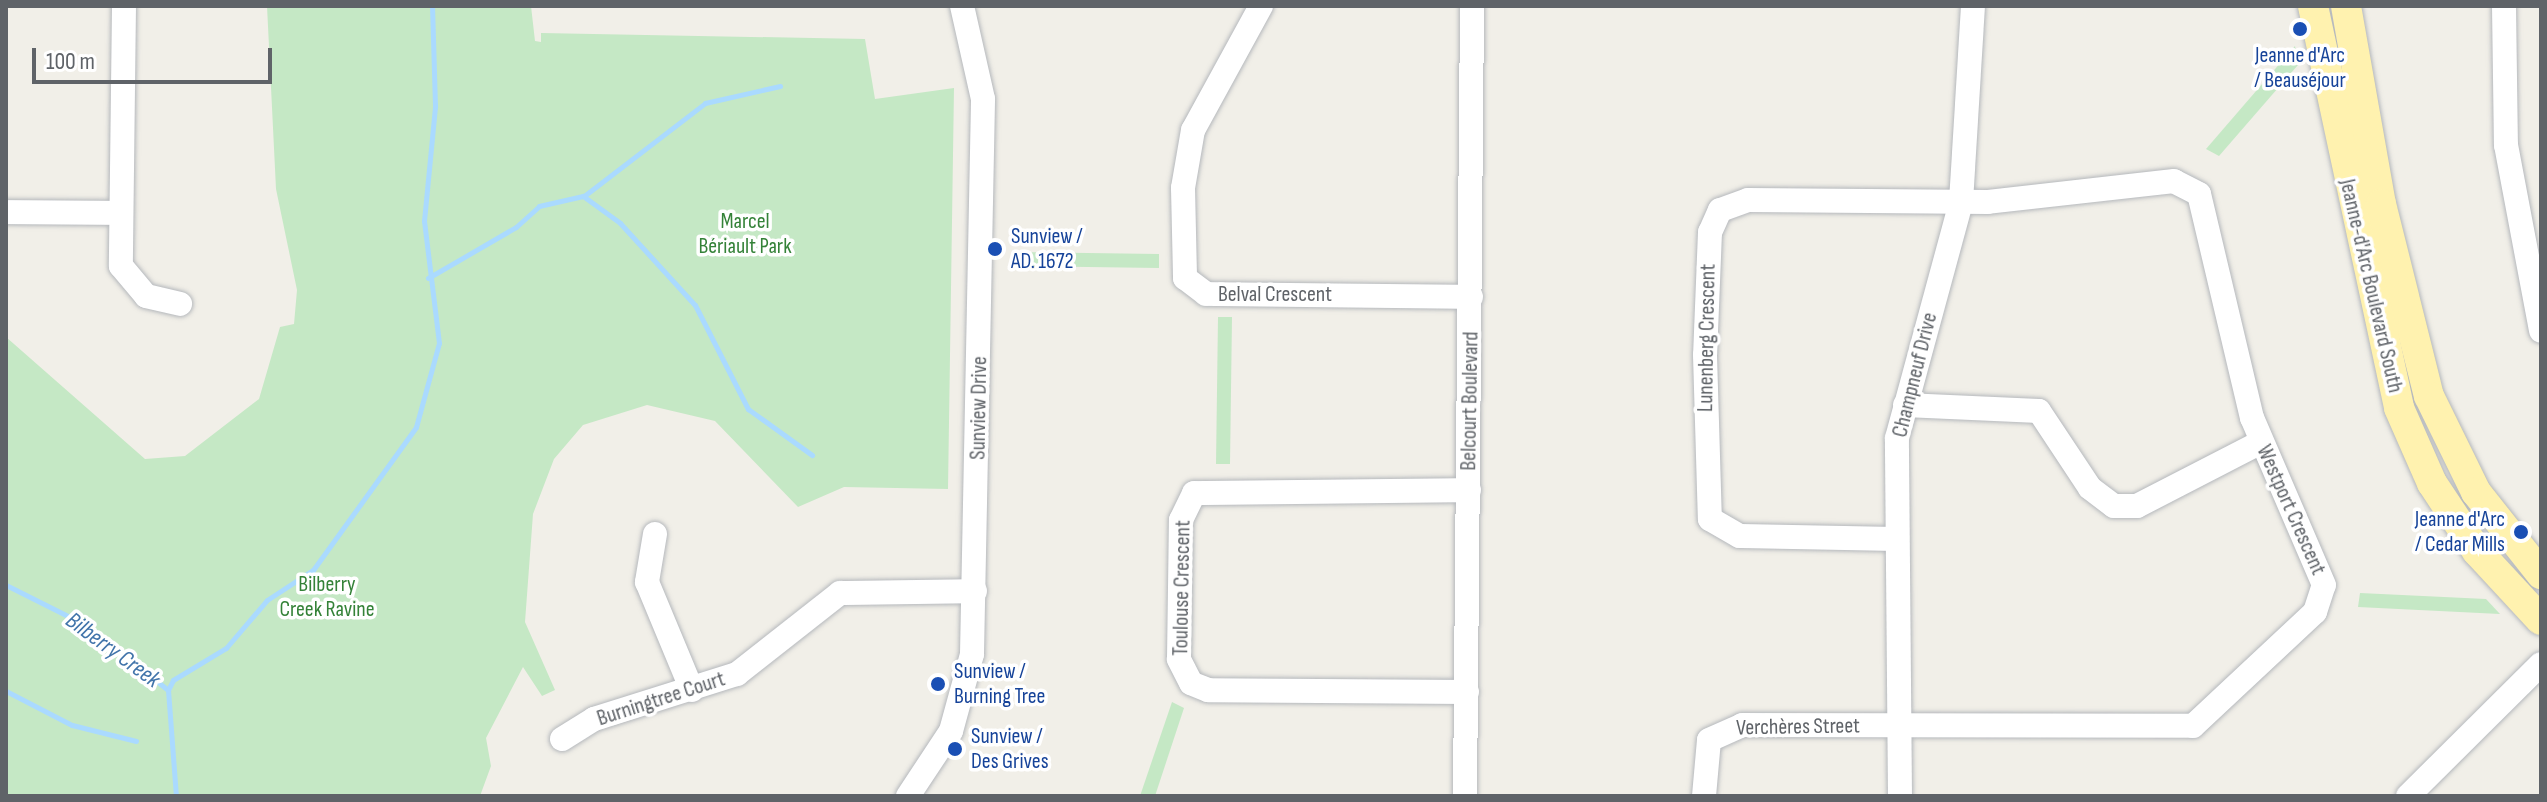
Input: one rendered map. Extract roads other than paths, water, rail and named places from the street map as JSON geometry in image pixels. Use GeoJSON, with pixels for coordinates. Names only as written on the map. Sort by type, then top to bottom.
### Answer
{"type":"FeatureCollection","features":[{"type":"Feature","properties":{"kind":"main road","name":"Jeanne-d'Arc Boulevard South"},"geometry":{"type":"LineString","coordinates":[[2313,6],[2399,408],[2432,483],[2477,551],[2541,620]]}},
{"type":"Feature","properties":{"kind":"main road","name":"Jeanne-d'Arc Boulevard South"},"geometry":{"type":"LineString","coordinates":[[2346,6],[2381,204],[2429,396],[2476,492],[2541,574]]}},
{"type":"Feature","properties":{"kind":"street"},"geometry":{"type":"LineString","coordinates":[[124,6],[121,266],[130,285],[180,304]]}},
{"type":"Feature","properties":{"kind":"street","name":"Sunview Drive"},"geometry":{"type":"LineString","coordinates":[[908,796],[959,713],[975,591],[983,99],[962,6]]}},
{"type":"Feature","properties":{"kind":"street","name":"Belval Crescent"},"geometry":{"type":"LineString","coordinates":[[1261,6],[1193,130],[1183,188],[1185,278],[1206,294],[1471,297]]}},
{"type":"Feature","properties":{"kind":"street","name":"Belcourt Boulevard"},"geometry":{"type":"LineString","coordinates":[[1465,796],[1472,6]]}},
{"type":"Feature","properties":{"kind":"street","name":"Champneuf Drive"},"geometry":{"type":"LineString","coordinates":[[1900,796],[1897,539],[1905,405],[1961,202],[1973,6]]}},
{"type":"Feature","properties":{"kind":"street"},"geometry":{"type":"LineString","coordinates":[[2504,6],[2506,145],[2541,331]]}},
{"type":"Feature","properties":{"kind":"street","name":"Westport Crescent"},"geometry":{"type":"LineString","coordinates":[[1899,726],[2164,731],[2214,713],[2322,600],[2319,569],[2261,442],[2199,194],[2174,181],[1961,202]]}},
{"type":"Feature","properties":{"kind":"street","name":"Lunenberg Crescent"},"geometry":{"type":"LineString","coordinates":[[1897,539],[1740,536],[1710,519],[1710,232],[1720,210],[1748,200],[1961,202]]}},
{"type":"Feature","properties":{"kind":"street"},"geometry":{"type":"LineString","coordinates":[[6,212],[120,213]]}},
{"type":"Feature","properties":{"kind":"street"},"geometry":{"type":"LineString","coordinates":[[1905,405],[2039,411],[2090,488],[2114,506],[2137,506],[2261,442]]}},
{"type":"Feature","properties":{"kind":"street","name":"Toulouse Crescent"},"geometry":{"type":"LineString","coordinates":[[1467,692],[1208,690],[1191,683],[1179,659],[1181,520],[1194,493],[1469,490]]}},
{"type":"Feature","properties":{"kind":"street"},"geometry":{"type":"LineString","coordinates":[[655,534],[647,582],[692,690]]}},
{"type":"Feature","properties":{"kind":"street","name":"Burningtree Court"},"geometry":{"type":"LineString","coordinates":[[562,739],[594,719],[737,674],[840,593],[975,591]]}},
{"type":"Feature","properties":{"kind":"street"},"geometry":{"type":"LineString","coordinates":[[2408,796],[2541,664]]}},
{"type":"Feature","properties":{"kind":"street","name":"Verchères Street"},"geometry":{"type":"LineString","coordinates":[[1704,796],[1709,740],[1726,727],[1899,726]]}},
{"type":"Feature","properties":{"kind":"waterway"},"geometry":{"type":"LineString","coordinates":[[168,690],[173,680],[226,648],[267,600],[313,570],[416,427],[439,343],[424,221],[435,106],[432,6]]}},
{"type":"Feature","properties":{"kind":"waterway"},"geometry":{"type":"LineString","coordinates":[[584,196],[705,103],[780,86]]}},
{"type":"Feature","properties":{"kind":"waterway"},"geometry":{"type":"LineString","coordinates":[[428,278],[516,227],[539,206],[583,196],[620,223],[695,305],[748,409],[812,455]]}},
{"type":"Feature","properties":{"kind":"waterway","name":"Bilberry Creek"},"geometry":{"type":"LineString","coordinates":[[6,585],[88,626],[168,690],[176,796]]}},
{"type":"Feature","properties":{"kind":"waterway"},"geometry":{"type":"LineString","coordinates":[[6,691],[72,725],[136,741]]}},
{"type":"Feature","properties":{"kind":"place","name":"Jeanne d'Arc / Beauséjour"},"geometry":{"type":"Point","coordinates":[2300,29]}},
{"type":"Feature","properties":{"kind":"place","name":"Sunview / AD. 1672"},"geometry":{"type":"Point","coordinates":[995,249]}},
{"type":"Feature","properties":{"kind":"place","name":"Jeanne d'Arc / Cedar Mills"},"geometry":{"type":"Point","coordinates":[2521,532]}},
{"type":"Feature","properties":{"kind":"place","name":"Sunview / Burning Tree"},"geometry":{"type":"Point","coordinates":[938,684]}},
{"type":"Feature","properties":{"kind":"place","name":"Sunview / Des Grives"},"geometry":{"type":"Point","coordinates":[955,749]}},
{"type":"Feature","properties":{"kind":"park label","name":"Marcel Bériault Park"},"geometry":{"type":"Point","coordinates":[745,234]}},
{"type":"Feature","properties":{"kind":"park label","name":"Bilberry Creek Ravine"},"geometry":{"type":"Point","coordinates":[327,596]}}]}
